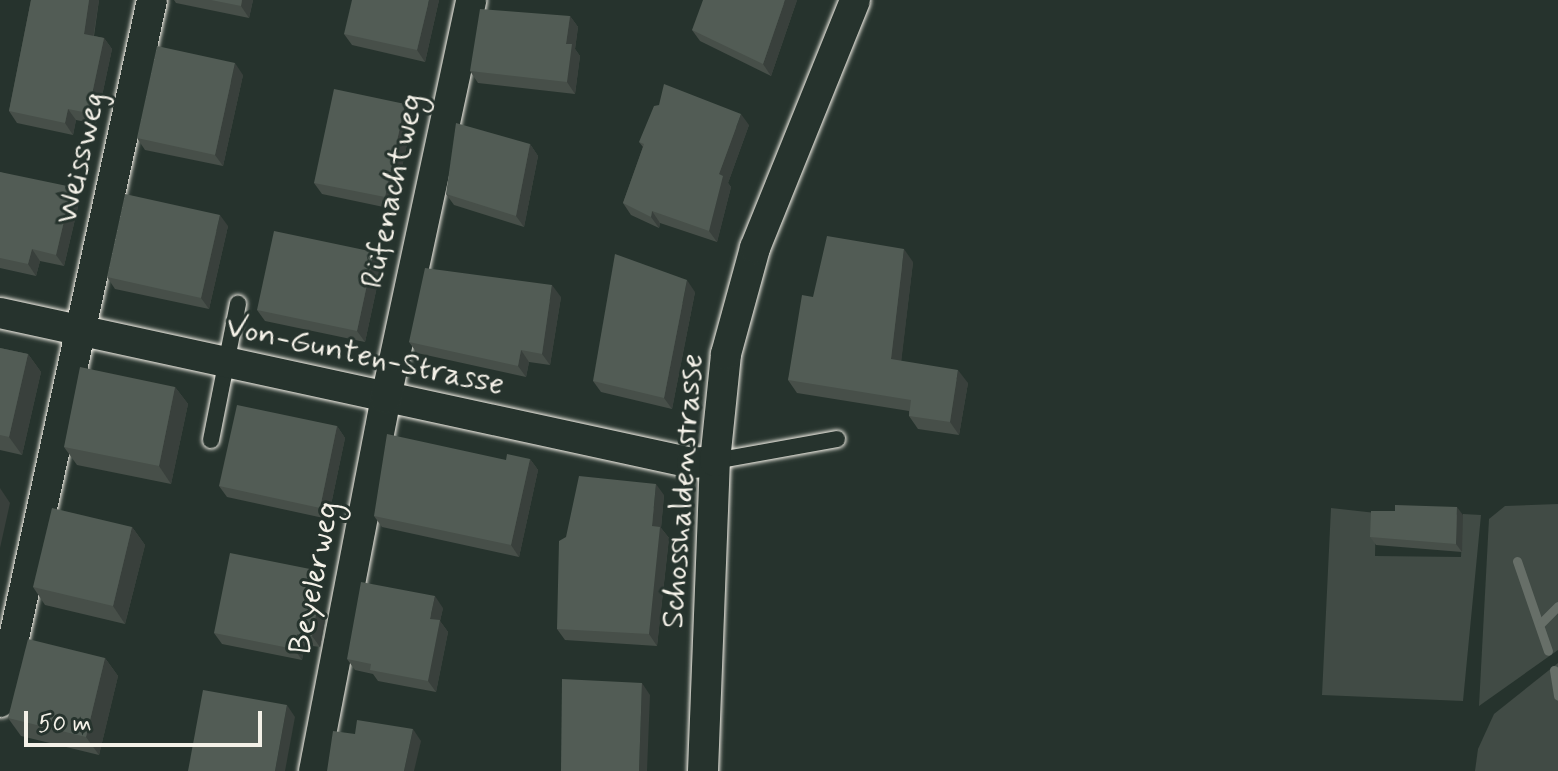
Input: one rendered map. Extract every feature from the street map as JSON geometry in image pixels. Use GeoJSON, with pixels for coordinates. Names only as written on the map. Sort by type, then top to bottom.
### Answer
{"type":"FeatureCollection","features":[{"type":"Feature","properties":{"kind":"street","name":"Weissweg"},"geometry":{"type":"LineString","coordinates":[[0,702],[152,0]]}},
{"type":"Feature","properties":{"kind":"street","name":"Rüfenachtweg"},"geometry":{"type":"LineString","coordinates":[[386,398],[471,0]]}},
{"type":"Feature","properties":{"kind":"street","name":"Schosshaldenstrasse"},"geometry":{"type":"LineString","coordinates":[[703,771],[715,461],[726,354],[755,248],[855,0]]}},
{"type":"Feature","properties":{"kind":"street","name":"Von-Gunten-Strasse"},"geometry":{"type":"LineString","coordinates":[[0,313],[692,463],[715,461]]}},
{"type":"Feature","properties":{"kind":"street","name":"Beyelerweg"},"geometry":{"type":"LineString","coordinates":[[314,771],[386,398]]}},
{"type":"Feature","properties":{"kind":"lane"},"geometry":{"type":"LineString","coordinates":[[211,440],[238,304]]}},
{"type":"Feature","properties":{"kind":"lane"},"geometry":{"type":"LineString","coordinates":[[715,461],[837,439]]}},
{"type":"Feature","properties":{"kind":"shaded area"},"geometry":{"type":"Polygon","coordinates":[[[1558,504],[1558,650],[1479,706],[1489,519],[1505,506],[1558,504]]]}},
{"type":"Feature","properties":{"kind":"shaded area"},"geometry":{"type":"Polygon","coordinates":[[[1331,508],[1376,513],[1375,556],[1461,557],[1463,514],[1481,515],[1463,701],[1322,695],[1331,508]]]}},
{"type":"Feature","properties":{"kind":"shaded area"},"geometry":{"type":"Polygon","coordinates":[[[1558,663],[1558,771],[1475,771],[1478,749],[1494,714],[1558,663]]]}},
{"type":"Feature","properties":{"kind":"building"},"geometry":{"type":"Polygon","coordinates":[[[31,0],[89,0],[84,34],[104,38],[88,113],[68,109],[65,123],[9,111],[31,0]]]}},
{"type":"Feature","properties":{"kind":"building"},"geometry":{"type":"Polygon","coordinates":[[[211,0],[242,0],[241,6],[211,0]]]}},
{"type":"Feature","properties":{"kind":"building"},"geometry":{"type":"Polygon","coordinates":[[[352,0],[429,0],[417,50],[344,34],[352,0]]]}},
{"type":"Feature","properties":{"kind":"building"},"geometry":{"type":"Polygon","coordinates":[[[703,0],[785,0],[763,64],[692,30],[703,0]]]}},
{"type":"Feature","properties":{"kind":"building"},"geometry":{"type":"Polygon","coordinates":[[[480,9],[570,16],[566,44],[572,44],[567,82],[470,71],[480,9]]]}},
{"type":"Feature","properties":{"kind":"building"},"geometry":{"type":"Polygon","coordinates":[[[157,46],[235,63],[215,155],[137,138],[157,46]]]}},
{"type":"Feature","properties":{"kind":"building"},"geometry":{"type":"Polygon","coordinates":[[[664,84],[741,114],[719,174],[723,176],[709,231],[652,211],[651,217],[623,203],[644,144],[639,142],[654,106],[659,105],[664,84]]]}},
{"type":"Feature","properties":{"kind":"building"},"geometry":{"type":"Polygon","coordinates":[[[334,89],[405,104],[385,197],[314,183],[334,89]]]}},
{"type":"Feature","properties":{"kind":"building"},"geometry":{"type":"Polygon","coordinates":[[[456,123],[530,144],[516,216],[446,194],[456,123]]]}},
{"type":"Feature","properties":{"kind":"building"},"geometry":{"type":"Polygon","coordinates":[[[0,172],[72,187],[56,255],[32,249],[28,264],[0,258],[0,172]]]}},
{"type":"Feature","properties":{"kind":"building"},"geometry":{"type":"Polygon","coordinates":[[[125,194],[220,215],[201,298],[107,277],[125,194]]]}},
{"type":"Feature","properties":{"kind":"building"},"geometry":{"type":"Polygon","coordinates":[[[274,231],[374,252],[357,331],[257,310],[274,231]]]}},
{"type":"Feature","properties":{"kind":"building"},"geometry":{"type":"Polygon","coordinates":[[[827,236],[904,249],[891,359],[958,370],[950,422],[909,416],[911,400],[788,380],[802,295],[813,297],[827,236]]]}},
{"type":"Feature","properties":{"kind":"building"},"geometry":{"type":"Polygon","coordinates":[[[615,254],[687,280],[664,398],[593,381],[615,254]]]}},
{"type":"Feature","properties":{"kind":"building"},"geometry":{"type":"Polygon","coordinates":[[[425,268],[552,285],[542,354],[521,350],[518,366],[409,342],[425,268]]]}},
{"type":"Feature","properties":{"kind":"building"},"geometry":{"type":"Polygon","coordinates":[[[0,348],[28,354],[9,437],[0,435],[0,348]]]}},
{"type":"Feature","properties":{"kind":"building"},"geometry":{"type":"Polygon","coordinates":[[[80,367],[175,387],[159,466],[64,447],[80,367]]]}},
{"type":"Feature","properties":{"kind":"building"},"geometry":{"type":"Polygon","coordinates":[[[237,405],[337,426],[320,508],[219,486],[237,405]]]}},
{"type":"Feature","properties":{"kind":"building"},"geometry":{"type":"Polygon","coordinates":[[[387,434],[506,460],[507,454],[530,459],[511,545],[374,516],[387,434]]]}},
{"type":"Feature","properties":{"kind":"building"},"geometry":{"type":"Polygon","coordinates":[[[579,476],[656,484],[652,526],[660,527],[649,634],[557,629],[559,541],[566,537],[579,476]]]}},
{"type":"Feature","properties":{"kind":"building"},"geometry":{"type":"Polygon","coordinates":[[[1395,505],[1457,507],[1456,544],[1370,537],[1371,511],[1395,511],[1395,505]]]}},
{"type":"Feature","properties":{"kind":"building"},"geometry":{"type":"Polygon","coordinates":[[[52,508],[132,527],[113,606],[33,587],[52,508]]]}},
{"type":"Feature","properties":{"kind":"building"},"geometry":{"type":"Polygon","coordinates":[[[230,553],[310,569],[303,606],[317,609],[312,636],[297,634],[294,649],[214,633],[230,553]]]}},
{"type":"Feature","properties":{"kind":"building"},"geometry":{"type":"Polygon","coordinates":[[[361,582],[435,596],[430,619],[440,620],[428,681],[370,670],[371,664],[347,659],[361,582]]]}},
{"type":"Feature","properties":{"kind":"building"},"geometry":{"type":"Polygon","coordinates":[[[28,639],[105,658],[86,737],[8,718],[28,639]]]}},
{"type":"Feature","properties":{"kind":"building"},"geometry":{"type":"Polygon","coordinates":[[[562,679],[642,683],[639,771],[561,771],[562,679]]]}},
{"type":"Feature","properties":{"kind":"building"},"geometry":{"type":"Polygon","coordinates":[[[203,690],[287,705],[275,771],[188,771],[203,690]]]}},
{"type":"Feature","properties":{"kind":"building"},"geometry":{"type":"Polygon","coordinates":[[[357,720],[413,729],[404,771],[327,771],[333,731],[355,734],[357,720]]]}},
{"type":"Feature","properties":{"kind":"waterway"},"geometry":{"type":"LineString","coordinates":[[1517,561],[1548,651]]}},
{"type":"Feature","properties":{"kind":"waterway"},"geometry":{"type":"LineString","coordinates":[[1541,623],[1558,606]]}},
{"type":"Feature","properties":{"kind":"waterway"},"geometry":{"type":"LineString","coordinates":[[1554,670],[1558,696]]}}]}
